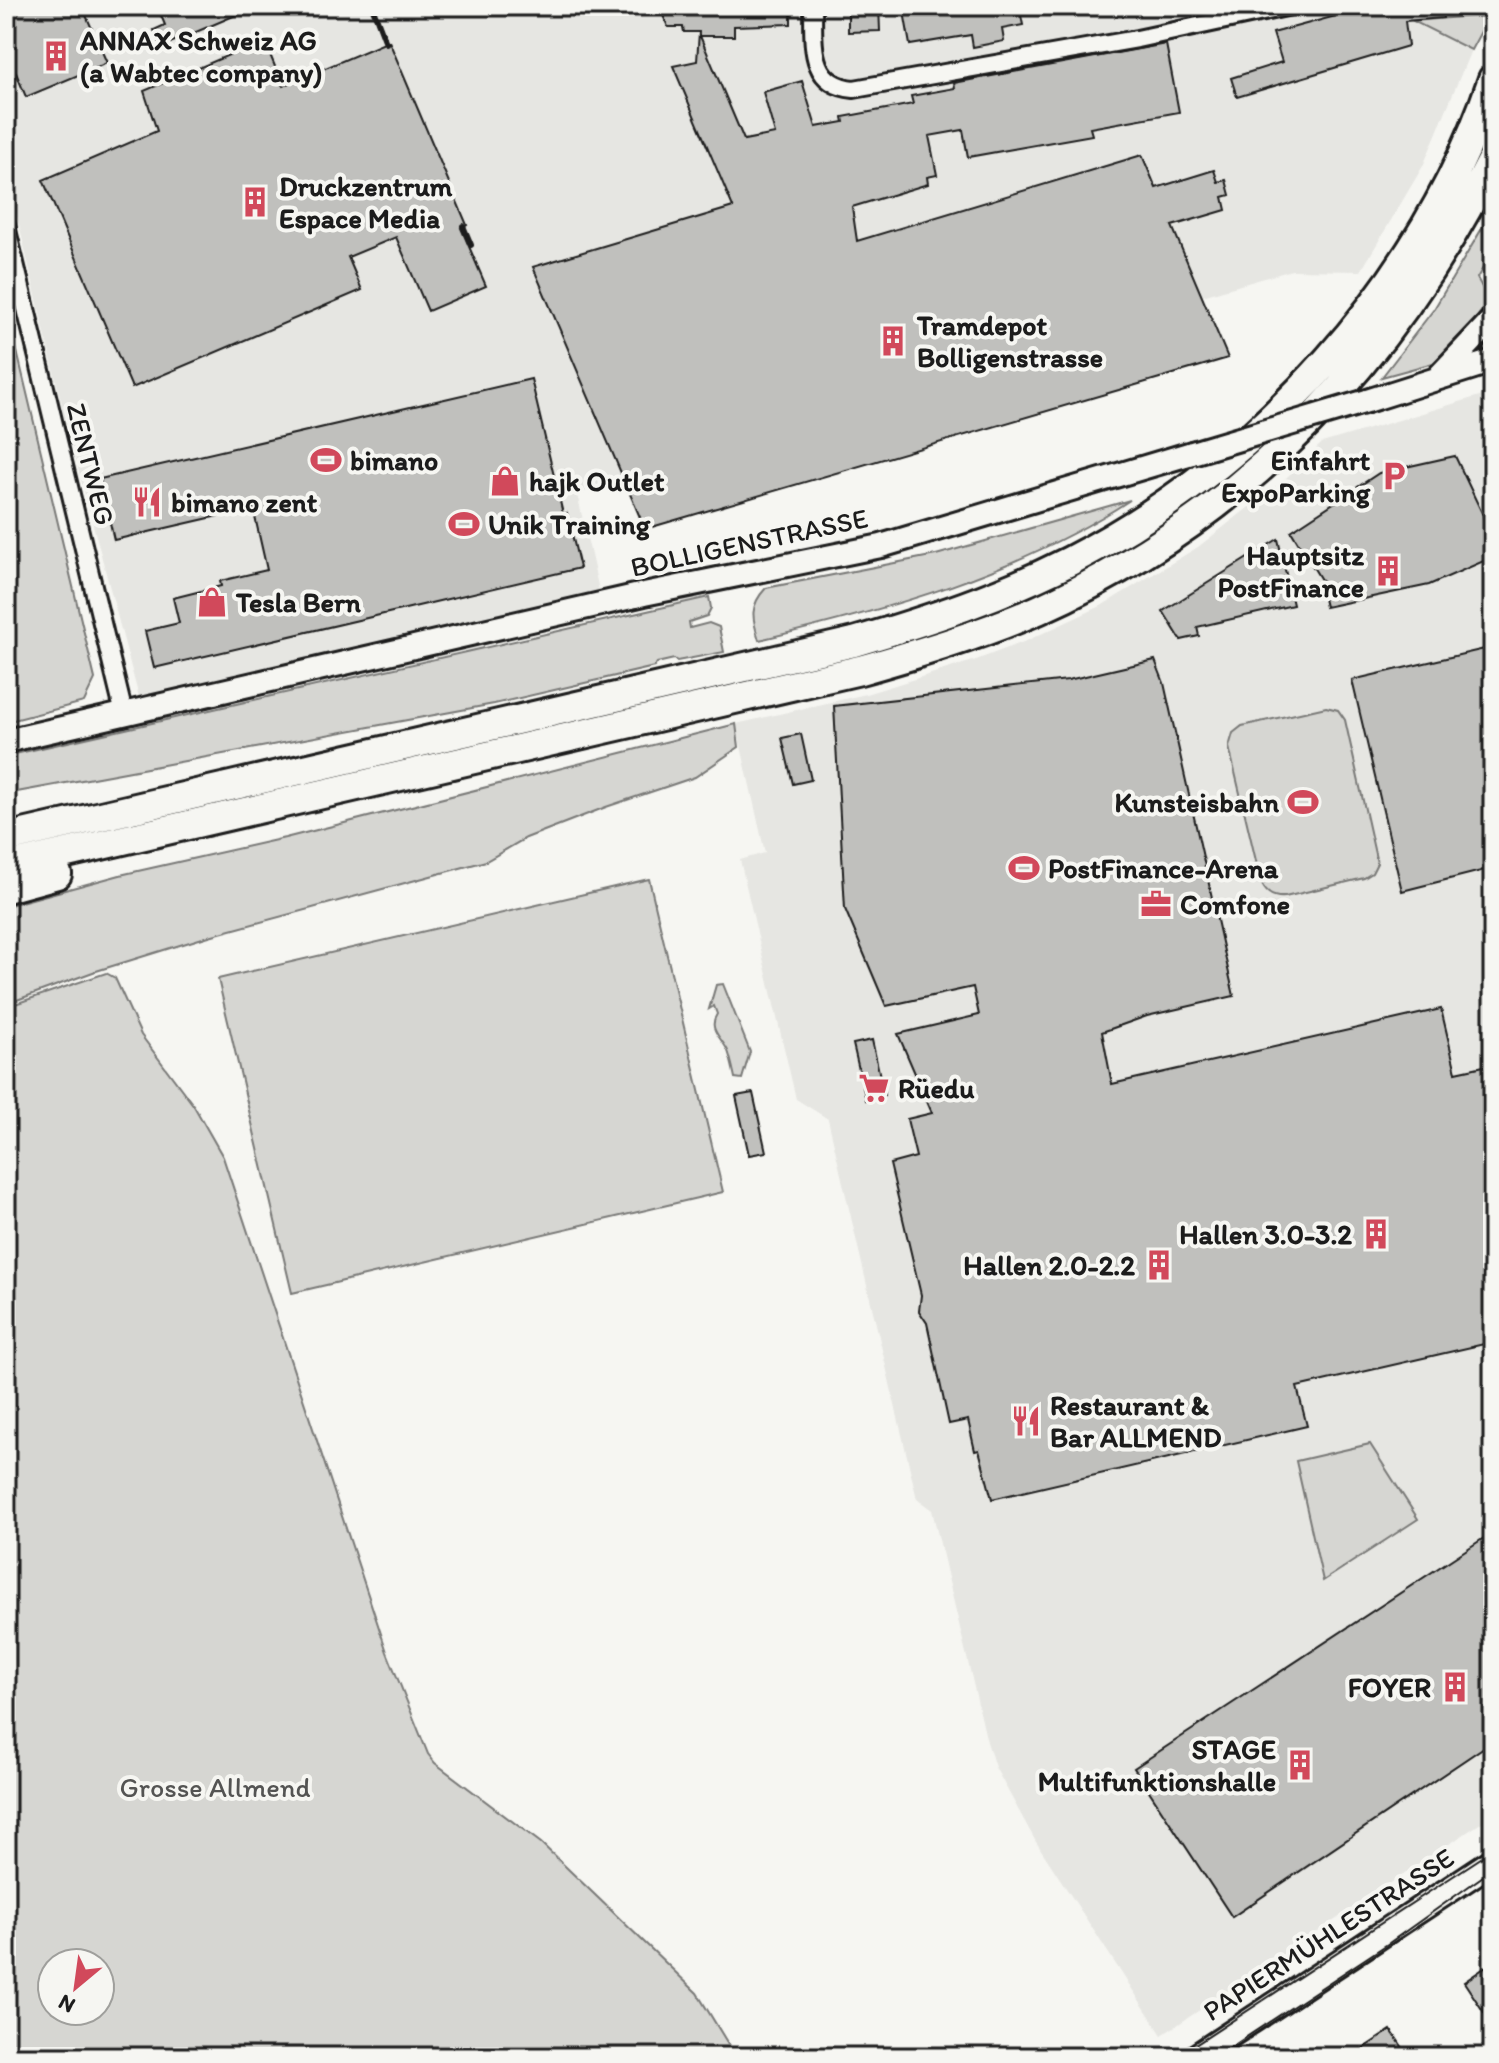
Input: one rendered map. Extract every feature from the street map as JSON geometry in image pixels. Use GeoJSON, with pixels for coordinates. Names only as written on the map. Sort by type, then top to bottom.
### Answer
{"type":"FeatureCollection","features":[{"type":"Feature","properties":{"kind":"highway"},"geometry":{"type":"LineString","coordinates":[[6,838],[826,650],[974,604],[1071,561],[1118,535],[1206,474],[1285,405],[1321,367],[1357,325],[1417,238],[1468,144],[1493,79]]}},
{"type":"Feature","properties":{"kind":"highway"},"geometry":{"type":"LineString","coordinates":[[6,867],[860,670],[985,631],[1038,610],[1087,586],[1158,544],[1225,497],[1307,427],[1334,399],[1413,299],[1443,252],[1493,159]]}},
{"type":"Feature","properties":{"kind":"highway"},"geometry":{"type":"LineString","coordinates":[[6,826],[78,821]]}},
{"type":"Feature","properties":{"kind":"highway"},"geometry":{"type":"LineString","coordinates":[[6,888],[60,873],[170,830]]}},
{"type":"Feature","properties":{"kind":"main road"},"geometry":{"type":"LineString","coordinates":[[1435,379],[1493,319]]}},
{"type":"Feature","properties":{"kind":"main road","name":"BOLLIGENSTRASSE"},"geometry":{"type":"LineString","coordinates":[[6,741],[657,591],[881,546],[1493,361]]}},
{"type":"Feature","properties":{"kind":"main road","name":"PAPIERMÜHLESTRASSE"},"geometry":{"type":"LineString","coordinates":[[1196,2057],[1493,1861]]}},
{"type":"Feature","properties":{"kind":"street"},"geometry":{"type":"LineString","coordinates":[[813,6],[814,53],[818,68],[833,83],[857,89],[1122,42],[1291,6]]}},
{"type":"Feature","properties":{"kind":"street","name":"ZENTWEG"},"geometry":{"type":"LineString","coordinates":[[6,226],[124,714]]}},
{"type":"Feature","properties":{"kind":"shaded area"},"geometry":{"type":"Polygon","coordinates":[[[6,6],[1483,6],[1484,15],[1415,22],[1471,50],[1423,166],[1361,271],[1292,270],[864,394],[853,409],[577,494],[599,590],[140,701],[67,427],[6,170],[6,6]]]}},
{"type":"Feature","properties":{"kind":"shaded area"},"geometry":{"type":"Polygon","coordinates":[[[1493,392],[1493,1815],[1162,2035],[1036,1842],[995,1767],[932,1510],[917,1499],[828,1119],[796,1099],[740,860],[765,853],[736,724],[866,694],[1026,641],[1101,606],[1198,547],[1285,479],[1322,443],[1493,392]]]}},
{"type":"Feature","properties":{"kind":"green space"},"geometry":{"type":"Polygon","coordinates":[[[1483,6],[1493,6],[1493,9],[1471,50],[1413,21],[1484,15],[1483,6]]]}},
{"type":"Feature","properties":{"kind":"green space"},"geometry":{"type":"Polygon","coordinates":[[[1493,210],[1493,251],[1477,278],[1489,300],[1473,323],[1475,329],[1433,363],[1382,377],[1434,309],[1493,210]]]}},
{"type":"Feature","properties":{"kind":"green space"},"geometry":{"type":"Polygon","coordinates":[[[6,305],[95,679],[84,702],[6,722],[6,305]]]}},
{"type":"Feature","properties":{"kind":"green space"},"geometry":{"type":"Polygon","coordinates":[[[1130,500],[1043,548],[950,586],[855,616],[759,640],[754,607],[766,588],[936,555],[1130,500]]]}},
{"type":"Feature","properties":{"kind":"green space"},"geometry":{"type":"Polygon","coordinates":[[[709,597],[711,608],[707,616],[689,622],[690,628],[709,623],[719,627],[724,652],[674,659],[657,663],[654,667],[494,704],[6,794],[6,756],[709,597]]]}},
{"type":"Feature","properties":{"kind":"green space","name":"Kunsteisbahn"},"geometry":{"type":"Polygon","coordinates":[[[1326,707],[1338,710],[1345,720],[1377,863],[1372,873],[1364,878],[1277,897],[1267,892],[1261,882],[1229,747],[1233,733],[1242,726],[1326,707]]]}},
{"type":"Feature","properties":{"kind":"green space"},"geometry":{"type":"Polygon","coordinates":[[[736,724],[739,747],[695,777],[526,838],[486,861],[209,936],[93,972],[6,1004],[6,906],[120,875],[285,838],[736,724]]]}},
{"type":"Feature","properties":{"kind":"green space"},"geometry":{"type":"Polygon","coordinates":[[[649,879],[723,1192],[292,1293],[218,979],[649,879]]]}},
{"type":"Feature","properties":{"kind":"green space","name":"Grosse Allmend"},"geometry":{"type":"Polygon","coordinates":[[[106,973],[115,978],[141,1035],[194,1106],[223,1157],[387,1652],[428,1754],[435,1763],[541,1843],[697,1993],[736,2057],[6,2057],[6,1007],[106,973]]]}},
{"type":"Feature","properties":{"kind":"green space"},"geometry":{"type":"Polygon","coordinates":[[[723,984],[750,1052],[742,1079],[735,1078],[728,1051],[715,1029],[717,1014],[714,1006],[709,1009],[716,985],[723,984]]]}},
{"type":"Feature","properties":{"kind":"green space"},"geometry":{"type":"Polygon","coordinates":[[[1370,1444],[1418,1519],[1323,1581],[1296,1461],[1370,1444]]]}},
{"type":"Feature","properties":{"kind":"building","name":"ANNAX Schweiz AG (a Wabtec company)"},"geometry":{"type":"Polygon","coordinates":[[[6,6],[82,6],[107,63],[26,97],[6,49],[6,6]]]}},
{"type":"Feature","properties":{"kind":"building"},"geometry":{"type":"Polygon","coordinates":[[[157,6],[257,6],[161,47],[154,30],[165,25],[157,6]]]}},
{"type":"Feature","properties":{"kind":"building","name":"Tramdepot Bolligenstrasse"},"geometry":{"type":"Polygon","coordinates":[[[659,6],[791,6],[791,24],[734,26],[734,36],[700,36],[744,140],[775,134],[763,92],[802,81],[816,127],[844,122],[843,117],[913,104],[911,96],[955,88],[954,83],[1166,44],[1179,112],[1090,128],[1092,135],[968,157],[963,130],[929,136],[937,175],[927,177],[928,184],[852,207],[857,241],[1142,155],[1156,188],[1214,170],[1218,182],[1226,180],[1230,195],[1223,197],[1226,210],[1172,226],[1228,358],[645,529],[533,267],[733,207],[673,66],[697,61],[699,32],[668,27],[659,6]]]}},
{"type":"Feature","properties":{"kind":"building"},"geometry":{"type":"Polygon","coordinates":[[[848,6],[879,6],[880,31],[848,32],[848,6]]]}},
{"type":"Feature","properties":{"kind":"building"},"geometry":{"type":"Polygon","coordinates":[[[903,6],[1019,6],[1023,25],[1002,29],[1004,41],[973,47],[971,35],[910,45],[903,6]]]}},
{"type":"Feature","properties":{"kind":"building"},"geometry":{"type":"Polygon","coordinates":[[[1389,6],[1442,6],[1443,18],[1405,21],[1408,46],[1237,97],[1231,78],[1282,62],[1273,33],[1354,11],[1355,14],[1389,11],[1389,6]]]}},
{"type":"Feature","properties":{"kind":"building","name":"Druckzentrum Espace Media"},"geometry":{"type":"Polygon","coordinates":[[[264,40],[283,86],[389,41],[467,225],[461,228],[486,286],[428,311],[396,237],[348,257],[362,290],[132,388],[43,180],[157,131],[144,91],[264,40]]]}},
{"type":"Feature","properties":{"kind":"building"},"geometry":{"type":"Polygon","coordinates":[[[531,379],[563,514],[567,513],[580,568],[154,668],[145,631],[179,623],[173,598],[221,586],[220,581],[267,570],[253,508],[114,540],[100,479],[531,379]]]}},
{"type":"Feature","properties":{"kind":"building"},"geometry":{"type":"Polygon","coordinates":[[[1455,456],[1483,515],[1493,557],[1429,585],[1325,607],[1321,590],[1326,588],[1291,531],[1379,473],[1455,456]]]}},
{"type":"Feature","properties":{"kind":"building"},"geometry":{"type":"Polygon","coordinates":[[[1278,539],[1293,605],[1197,627],[1199,636],[1181,640],[1163,611],[1278,539]]]}},
{"type":"Feature","properties":{"kind":"building"},"geometry":{"type":"Polygon","coordinates":[[[1493,647],[1493,868],[1402,891],[1352,680],[1493,647]]]}},
{"type":"Feature","properties":{"kind":"building"},"geometry":{"type":"Polygon","coordinates":[[[1155,660],[1164,683],[1234,996],[1147,1016],[1102,1032],[1112,1084],[1441,1009],[1456,1072],[1493,1064],[1493,1342],[1297,1387],[1307,1426],[992,1499],[968,1420],[949,1424],[927,1323],[919,1311],[921,1295],[890,1164],[916,1157],[907,1119],[932,1113],[898,1034],[979,1015],[973,987],[886,1006],[845,909],[834,706],[1068,680],[1155,660]]]}},
{"type":"Feature","properties":{"kind":"building"},"geometry":{"type":"Polygon","coordinates":[[[801,734],[811,780],[793,784],[782,738],[801,734]]]}},
{"type":"Feature","properties":{"kind":"building"},"geometry":{"type":"Polygon","coordinates":[[[872,1040],[884,1095],[866,1100],[853,1044],[872,1040]]]}},
{"type":"Feature","properties":{"kind":"building"},"geometry":{"type":"Polygon","coordinates":[[[753,1093],[766,1152],[749,1155],[736,1096],[753,1093]]]}},
{"type":"Feature","properties":{"kind":"building","name":"STAGE Multifunktionshalle"},"geometry":{"type":"Polygon","coordinates":[[[1493,1532],[1493,1741],[1232,1917],[1134,1768],[1493,1532]]]}},
{"type":"Feature","properties":{"kind":"building"},"geometry":{"type":"Polygon","coordinates":[[[1493,1962],[1493,2026],[1464,1982],[1493,1962]]]}},
{"type":"Feature","properties":{"kind":"building"},"geometry":{"type":"Polygon","coordinates":[[[1391,2030],[1409,2057],[1350,2057],[1391,2030]]]}},
{"type":"Feature","properties":{"kind":"tram line"},"geometry":{"type":"LineString","coordinates":[[1177,2057],[1493,1850]]}},
{"type":"Feature","properties":{"kind":"tram line"},"geometry":{"type":"LineString","coordinates":[[1216,2057],[1389,1943],[1493,1869]]}},
{"type":"Feature","properties":{"kind":"railway"},"geometry":{"type":"LineString","coordinates":[[372,6],[386,43]]}},
{"type":"Feature","properties":{"kind":"railway"},"geometry":{"type":"LineString","coordinates":[[463,226],[471,245]]}},
{"type":"Feature","properties":{"kind":"place","name":"ANNAX Schweiz AG (a Wabtec company)"},"geometry":{"type":"Point","coordinates":[56,56]}},
{"type":"Feature","properties":{"kind":"place","name":"Druckzentrum Espace Media"},"geometry":{"type":"Point","coordinates":[255,202]}},
{"type":"Feature","properties":{"kind":"place","name":"Tramdepot Bolligenstrasse"},"geometry":{"type":"Point","coordinates":[893,341]}},
{"type":"Feature","properties":{"kind":"place","name":"bimano"},"geometry":{"type":"Point","coordinates":[326,460]}},
{"type":"Feature","properties":{"kind":"place","name":"Einfahrt ExpoParking"},"geometry":{"type":"Point","coordinates":[1394,476]}},
{"type":"Feature","properties":{"kind":"place","name":"hajk Outlet"},"geometry":{"type":"Point","coordinates":[505,481]}},
{"type":"Feature","properties":{"kind":"place","name":"bimano zent"},"geometry":{"type":"Point","coordinates":[147,502]}},
{"type":"Feature","properties":{"kind":"place","name":"Unik Training"},"geometry":{"type":"Point","coordinates":[464,524]}},
{"type":"Feature","properties":{"kind":"place","name":"Hauptsitz PostFinance"},"geometry":{"type":"Point","coordinates":[1388,571]}},
{"type":"Feature","properties":{"kind":"place","name":"Tesla Bern"},"geometry":{"type":"Point","coordinates":[212,602]}},
{"type":"Feature","properties":{"kind":"place","name":"Kunsteisbahn"},"geometry":{"type":"Point","coordinates":[1303,802]}},
{"type":"Feature","properties":{"kind":"place","name":"PostFinance-Arena"},"geometry":{"type":"Point","coordinates":[1024,868]}},
{"type":"Feature","properties":{"kind":"place","name":"Comfone"},"geometry":{"type":"Point","coordinates":[1156,904]}},
{"type":"Feature","properties":{"kind":"place","name":"Rüedu"},"geometry":{"type":"Point","coordinates":[874,1088]}},
{"type":"Feature","properties":{"kind":"place","name":"Hallen 3.0-3.2"},"geometry":{"type":"Point","coordinates":[1376,1234]}},
{"type":"Feature","properties":{"kind":"place","name":"Hallen 2.0-2.2"},"geometry":{"type":"Point","coordinates":[1159,1265]}},
{"type":"Feature","properties":{"kind":"place","name":"Restaurant & Bar ALLMEND"},"geometry":{"type":"Point","coordinates":[1026,1421]}},
{"type":"Feature","properties":{"kind":"place","name":"FOYER"},"geometry":{"type":"Point","coordinates":[1455,1687]}},
{"type":"Feature","properties":{"kind":"place","name":"STAGE Multifunktionshalle"},"geometry":{"type":"Point","coordinates":[1300,1765]}}]}
